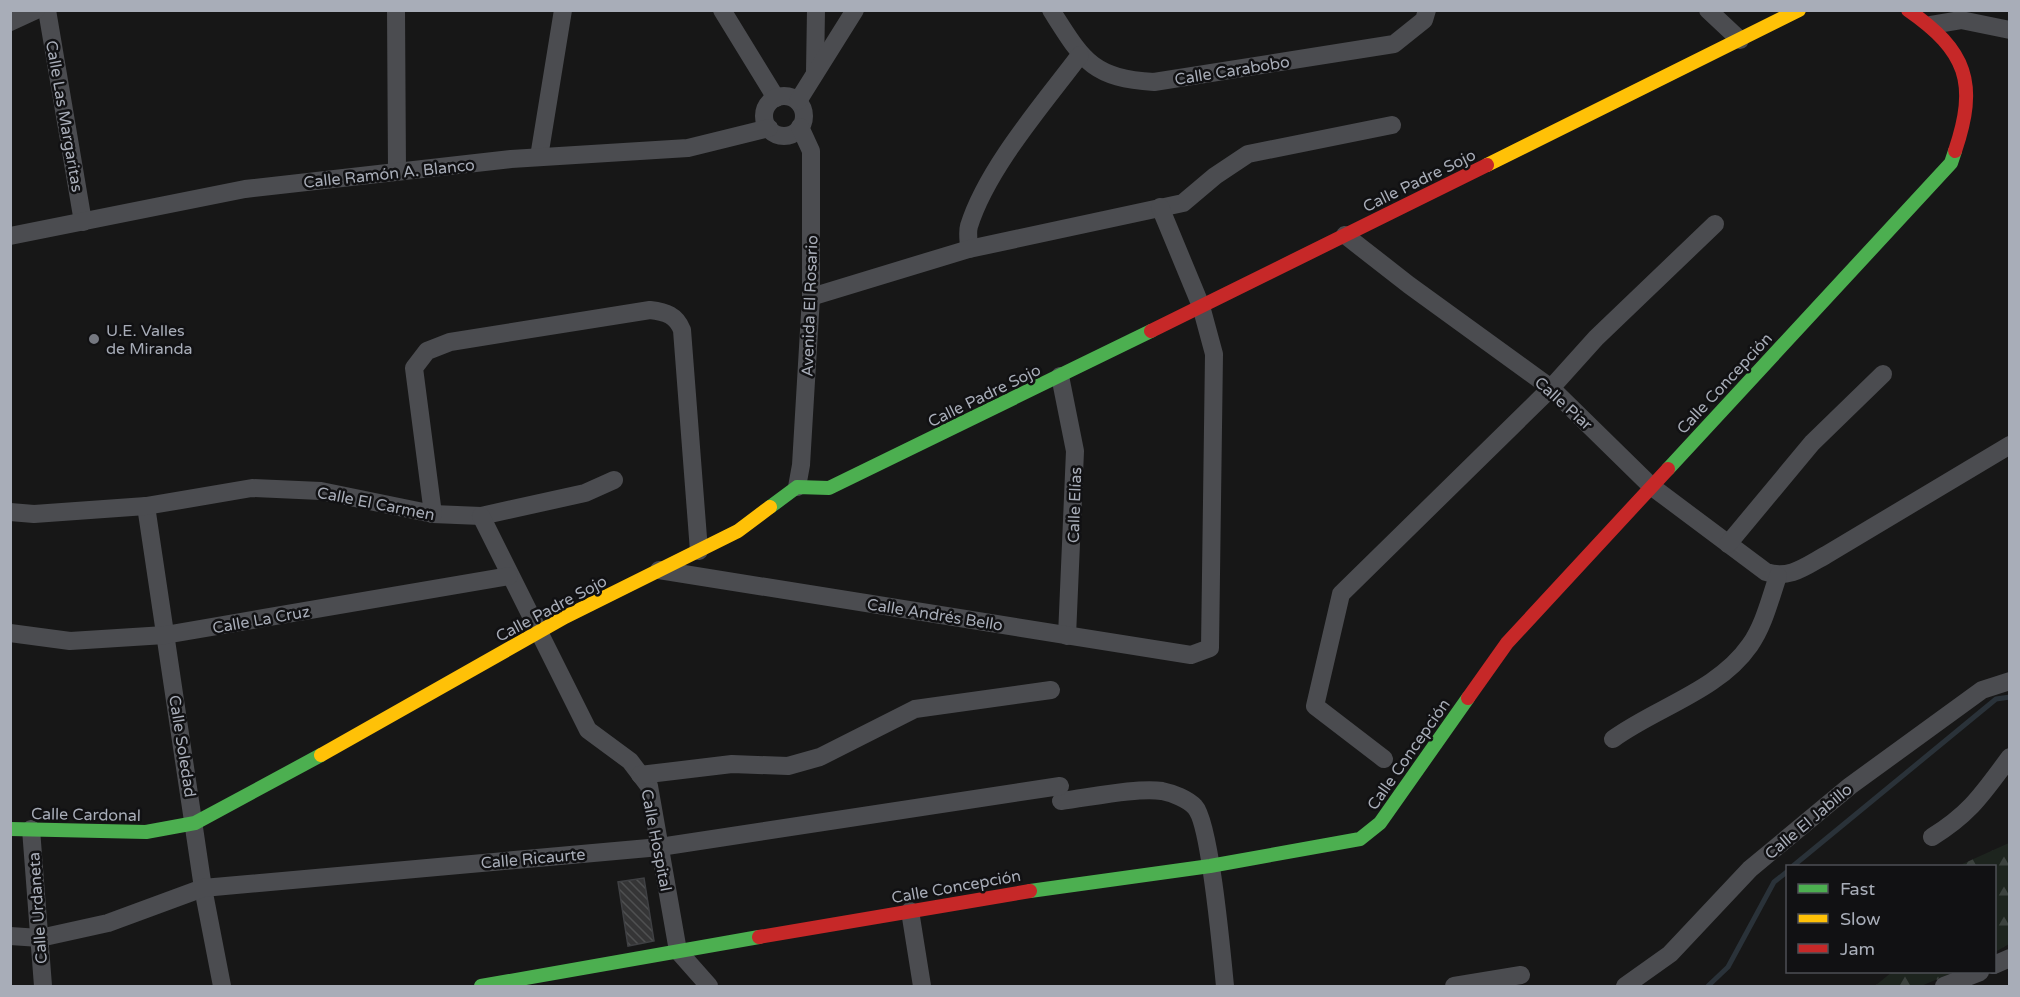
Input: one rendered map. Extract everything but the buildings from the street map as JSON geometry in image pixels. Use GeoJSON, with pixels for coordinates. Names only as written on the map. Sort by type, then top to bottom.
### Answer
{"type":"FeatureCollection","features":[{"type":"Feature","properties":{"kind":"street"},"geometry":{"type":"LineString","coordinates":[[10,22],[36,10]]}},
{"type":"Feature","properties":{"kind":"street","name":"Calle Las Margaritas"},"geometry":{"type":"LineString","coordinates":[[47,10],[83,222]]}},
{"type":"Feature","properties":{"kind":"street"},"geometry":{"type":"LineString","coordinates":[[396,10],[397,171]]}},
{"type":"Feature","properties":{"kind":"street"},"geometry":{"type":"LineString","coordinates":[[539,157],[563,10]]}},
{"type":"Feature","properties":{"kind":"street"},"geometry":{"type":"LineString","coordinates":[[722,10],[776,98]]}},
{"type":"Feature","properties":{"kind":"street"},"geometry":{"type":"LineString","coordinates":[[815,74],[816,10]]}},
{"type":"Feature","properties":{"kind":"street"},"geometry":{"type":"LineString","coordinates":[[800,127],[793,133],[785,135],[769,128],[765,120],[766,110],[776,98],[788,96],[798,101],[855,10]]}},
{"type":"Feature","properties":{"kind":"street","name":"Calle Carabobo"},"geometry":{"type":"LineString","coordinates":[[1051,10],[1080,55],[1092,67],[1117,78],[1154,82],[1394,45],[1424,20],[1427,10]]}},
{"type":"Feature","properties":{"kind":"street"},"geometry":{"type":"LineString","coordinates":[[1708,10],[1740,40]]}},
{"type":"Feature","properties":{"kind":"street","name":"Calle Padre Sojo"},"geometry":{"type":"LineString","coordinates":[[195,823],[394,716],[538,632],[738,531],[797,487],[829,488],[1799,10]]}},
{"type":"Feature","properties":{"kind":"street"},"geometry":{"type":"LineString","coordinates":[[1908,10],[1931,25],[1960,20],[2010,30]]}},
{"type":"Feature","properties":{"kind":"street","name":"Calle Concepción"},"geometry":{"type":"LineString","coordinates":[[481,987],[910,910],[1069,884],[1210,866],[1360,839],[1368,834],[1380,823],[1506,643],[1951,163],[1968,103],[1961,64],[1931,25]]}},
{"type":"Feature","properties":{"kind":"street"},"geometry":{"type":"LineString","coordinates":[[969,249],[968,228],[993,179],[1014,144],[1080,55]]}},
{"type":"Feature","properties":{"kind":"street","name":"Avenida El Rosario"},"geometry":{"type":"LineString","coordinates":[[797,487],[801,465],[811,297],[811,151],[800,127],[804,115],[798,101]]}},
{"type":"Feature","properties":{"kind":"street"},"geometry":{"type":"LineString","coordinates":[[811,297],[969,249],[1183,203],[1215,176],[1248,154],[1392,125]]}},
{"type":"Feature","properties":{"kind":"street","name":"Calle Ramón A. Blanco"},"geometry":{"type":"LineString","coordinates":[[10,236],[245,189],[539,157],[688,148],[769,128]]}},
{"type":"Feature","properties":{"kind":"street"},"geometry":{"type":"LineString","coordinates":[[1160,207],[1201,306]]}},
{"type":"Feature","properties":{"kind":"street"},"geometry":{"type":"LineString","coordinates":[[1384,759],[1315,706],[1341,594],[1551,388],[1596,339],[1715,224]]}},
{"type":"Feature","properties":{"kind":"street","name":"Calle Piar"},"geometry":{"type":"LineString","coordinates":[[1345,235],[1409,285],[1551,388],[1651,486],[1766,572],[1778,576]]}},
{"type":"Feature","properties":{"kind":"street","name":"Calle Andrés Bello"},"geometry":{"type":"LineString","coordinates":[[660,570],[1191,655],[1210,648],[1214,354],[1201,306]]}},
{"type":"Feature","properties":{"kind":"street"},"geometry":{"type":"LineString","coordinates":[[433,514],[414,368],[427,351],[450,342],[650,310],[665,312],[678,320],[682,330],[699,551]]}},
{"type":"Feature","properties":{"kind":"street"},"geometry":{"type":"LineString","coordinates":[[1728,544],[1812,443],[1883,374]]}},
{"type":"Feature","properties":{"kind":"street","name":"Calle Elías"},"geometry":{"type":"LineString","coordinates":[[1060,376],[1075,452],[1067,636]]}},
{"type":"Feature","properties":{"kind":"street"},"geometry":{"type":"LineString","coordinates":[[1613,739],[1644,718],[1713,681],[1736,662],[1759,630],[1778,576],[1798,571],[2010,445]]}},
{"type":"Feature","properties":{"kind":"street","name":"Calle El Carmen"},"geometry":{"type":"LineString","coordinates":[[10,512],[34,514],[146,506],[252,488],[321,491],[433,514],[481,516],[561,499],[605,486],[614,480]]}},
{"type":"Feature","properties":{"kind":"street","name":"Calle Soledad"},"geometry":{"type":"LineString","coordinates":[[146,506],[203,888],[222,987]]}},
{"type":"Feature","properties":{"kind":"street","name":"Calle Hospital"},"geometry":{"type":"LineString","coordinates":[[481,516],[588,730],[630,760],[649,786],[678,951]]}},
{"type":"Feature","properties":{"kind":"street","name":"Calle La Cruz"},"geometry":{"type":"LineString","coordinates":[[10,633],[70,641],[165,635],[509,576]]}},
{"type":"Feature","properties":{"kind":"street","name":"Calle El Jabillo"},"geometry":{"type":"LineString","coordinates":[[1625,987],[1670,954],[1750,869],[1850,786],[1982,690],[2009,682]]}},
{"type":"Feature","properties":{"kind":"street"},"geometry":{"type":"LineString","coordinates":[[640,775],[732,764],[788,766],[820,757],[915,710],[1051,690]]}},
{"type":"Feature","properties":{"kind":"street"},"geometry":{"type":"LineString","coordinates":[[1932,837],[1958,821],[1972,808],[2010,757]]}},
{"type":"Feature","properties":{"kind":"street","name":"Calle Ricaurte"},"geometry":{"type":"LineString","coordinates":[[10,936],[40,938],[108,923],[203,888],[660,847],[1061,794],[1161,791],[1182,798],[1195,807],[1203,824],[1225,987]]}},
{"type":"Feature","properties":{"kind":"street","name":"Calle Cardonal"},"geometry":{"type":"LineString","coordinates":[[10,828],[146,832],[195,823]]}},
{"type":"Feature","properties":{"kind":"street","name":"Calle Urdaneta"},"geometry":{"type":"LineString","coordinates":[[31,829],[43,987]]}},
{"type":"Feature","properties":{"kind":"street"},"geometry":{"type":"LineString","coordinates":[[910,910],[922,987]]}},
{"type":"Feature","properties":{"kind":"street"},"geometry":{"type":"LineString","coordinates":[[678,951],[709,987]]}},
{"type":"Feature","properties":{"kind":"street"},"geometry":{"type":"LineString","coordinates":[[1996,965],[2010,958]]}},
{"type":"Feature","properties":{"kind":"street"},"geometry":{"type":"LineString","coordinates":[[1944,987],[1978,973]]}},
{"type":"Feature","properties":{"kind":"street"},"geometry":{"type":"LineString","coordinates":[[1454,987],[1521,975]]}},
{"type":"Feature","properties":{"kind":"green space"},"geometry":{"type":"Polygon","coordinates":[[[2009,843],[2009,944],[1996,951],[1996,865],[1960,865],[2009,843]]]}},
{"type":"Feature","properties":{"kind":"green space"},"geometry":{"type":"Polygon","coordinates":[[[1891,973],[1952,973],[1921,986],[1875,986],[1891,973]]]}},
{"type":"Feature","properties":{"kind":"waterway"},"geometry":{"type":"LineString","coordinates":[[1794,865],[1996,699],[2010,697]]}},
{"type":"Feature","properties":{"kind":"waterway"},"geometry":{"type":"LineString","coordinates":[[1708,986],[1728,967],[1774,882],[1786,873]]}},
{"type":"Feature","properties":{"kind":"traffic: fast"},"geometry":{"type":"LineString","coordinates":[[1668,469],[1951,163],[1955,151]]}},
{"type":"Feature","properties":{"kind":"traffic: fast"},"geometry":{"type":"LineString","coordinates":[[770,507],[797,487],[829,488],[1151,331]]}},
{"type":"Feature","properties":{"kind":"traffic: fast"},"geometry":{"type":"LineString","coordinates":[[1030,891],[1210,866],[1360,839],[1380,823],[1468,698]]}},
{"type":"Feature","properties":{"kind":"traffic: fast"},"geometry":{"type":"LineString","coordinates":[[10,829],[146,832],[195,823],[321,755]]}},
{"type":"Feature","properties":{"kind":"traffic: fast"},"geometry":{"type":"LineString","coordinates":[[481,986],[759,937]]}},
{"type":"Feature","properties":{"kind":"traffic: slow"},"geometry":{"type":"LineString","coordinates":[[1487,165],[1799,10]]}},
{"type":"Feature","properties":{"kind":"traffic: slow"},"geometry":{"type":"LineString","coordinates":[[321,755],[565,617],[738,531],[770,507]]}},
{"type":"Feature","properties":{"kind":"traffic: jam"},"geometry":{"type":"LineString","coordinates":[[1908,10],[1943,40],[1955,55],[1962,70],[1966,87],[1966,106],[1955,151]]}},
{"type":"Feature","properties":{"kind":"traffic: jam"},"geometry":{"type":"LineString","coordinates":[[1151,331],[1487,165]]}},
{"type":"Feature","properties":{"kind":"traffic: jam"},"geometry":{"type":"LineString","coordinates":[[1468,698],[1507,643],[1668,469]]}},
{"type":"Feature","properties":{"kind":"traffic: jam"},"geometry":{"type":"LineString","coordinates":[[759,937],[1030,891]]}},
{"type":"Feature","properties":{"kind":"place","name":"U.E. Valles de Miranda"},"geometry":{"type":"Point","coordinates":[94,339]}}]}
